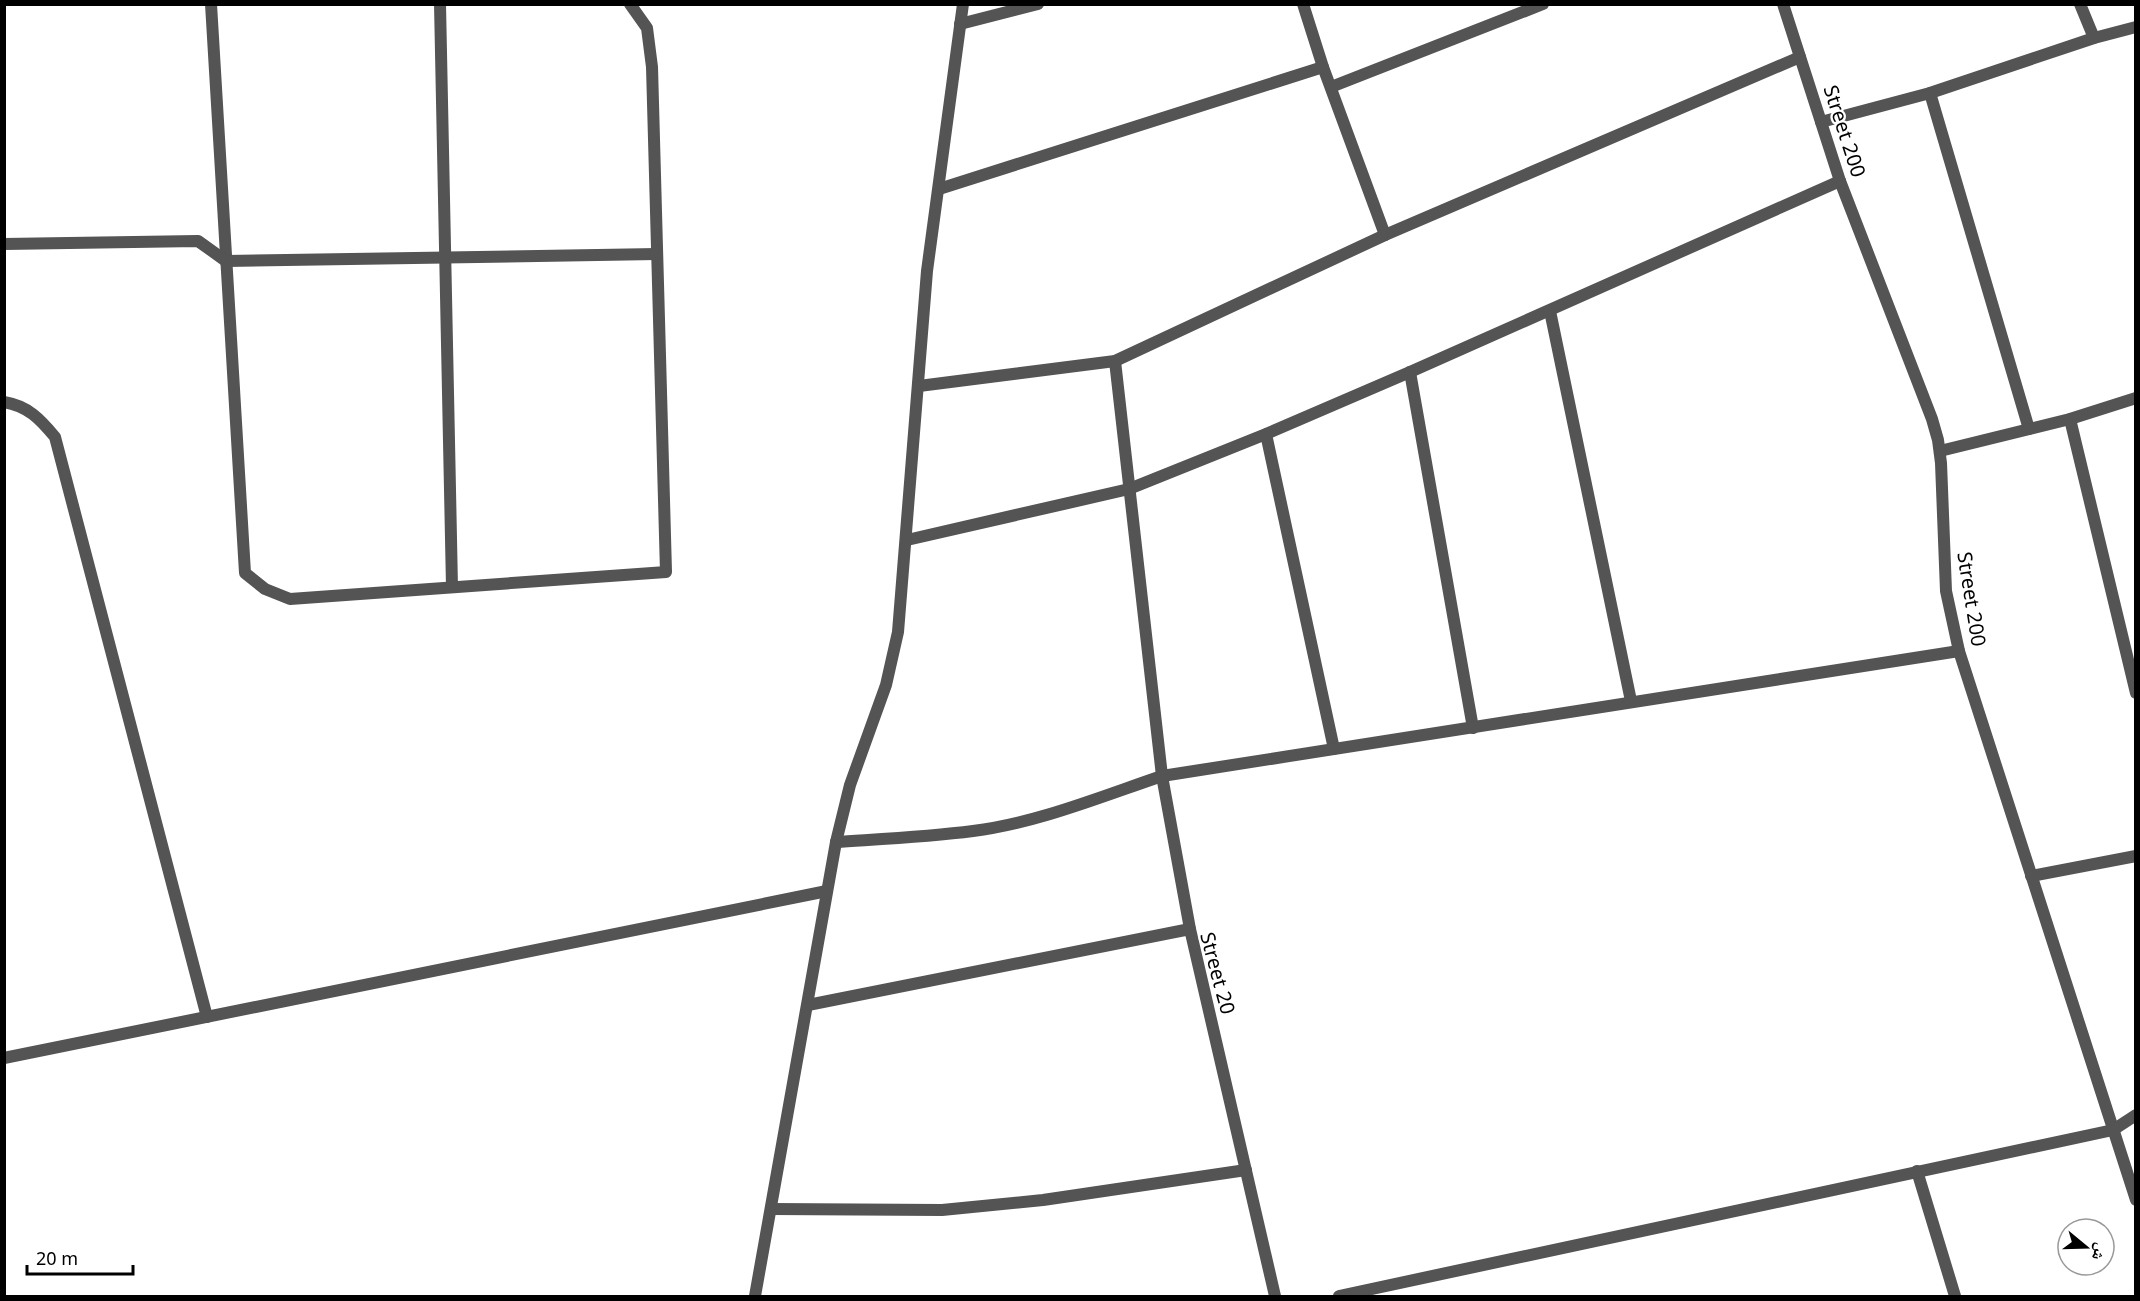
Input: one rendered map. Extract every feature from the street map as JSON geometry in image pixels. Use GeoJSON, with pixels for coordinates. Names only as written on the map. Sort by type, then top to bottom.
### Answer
{"type":"FeatureCollection","features":[{"type":"Feature","properties":{"kind":"street"},"geometry":{"type":"LineString","coordinates":[[211,4],[245,573],[265,589],[290,599],[666,572],[652,67],[647,28],[630,4]]}},
{"type":"Feature","properties":{"kind":"street"},"geometry":{"type":"LineString","coordinates":[[440,4],[452,588]]}},
{"type":"Feature","properties":{"kind":"street"},"geometry":{"type":"LineString","coordinates":[[755,1296],[836,842],[850,785],[886,685],[898,632],[927,271],[963,4]]}},
{"type":"Feature","properties":{"kind":"street"},"geometry":{"type":"LineString","coordinates":[[960,24],[1038,4]]}},
{"type":"Feature","properties":{"kind":"street"},"geometry":{"type":"LineString","coordinates":[[1303,4],[1323,67],[1385,234]]}},
{"type":"Feature","properties":{"kind":"street"},"geometry":{"type":"LineString","coordinates":[[1331,87],[1542,4]]}},
{"type":"Feature","properties":{"kind":"street","name":"Street 200"},"geometry":{"type":"LineString","coordinates":[[1783,4],[1840,181],[1932,419],[1940,451],[1946,591],[1959,651],[2136,1200]]}},
{"type":"Feature","properties":{"kind":"street"},"geometry":{"type":"LineString","coordinates":[[2080,4],[2094,38]]}},
{"type":"Feature","properties":{"kind":"street"},"geometry":{"type":"LineString","coordinates":[[1821,122],[1930,93],[2094,38],[2136,27]]}},
{"type":"Feature","properties":{"kind":"street"},"geometry":{"type":"LineString","coordinates":[[919,387],[1115,361],[1385,234],[1800,57]]}},
{"type":"Feature","properties":{"kind":"street"},"geometry":{"type":"LineString","coordinates":[[939,189],[1323,67]]}},
{"type":"Feature","properties":{"kind":"street"},"geometry":{"type":"LineString","coordinates":[[1930,93],[2029,429]]}},
{"type":"Feature","properties":{"kind":"street"},"geometry":{"type":"LineString","coordinates":[[907,540],[1130,489],[1410,372],[1840,181]]}},
{"type":"Feature","properties":{"kind":"street"},"geometry":{"type":"LineString","coordinates":[[4,244],[198,241],[226,261],[657,254]]}},
{"type":"Feature","properties":{"kind":"street"},"geometry":{"type":"LineString","coordinates":[[1550,311],[1631,701]]}},
{"type":"Feature","properties":{"kind":"street"},"geometry":{"type":"LineString","coordinates":[[1115,361],[1162,776],[1190,929]]}},
{"type":"Feature","properties":{"kind":"street"},"geometry":{"type":"LineString","coordinates":[[1410,372],[1473,728]]}},
{"type":"Feature","properties":{"kind":"street"},"geometry":{"type":"LineString","coordinates":[[1940,451],[2070,419],[2136,398]]}},
{"type":"Feature","properties":{"kind":"street"},"geometry":{"type":"LineString","coordinates":[[4,402],[17,404],[37,416],[55,437],[207,1017]]}},
{"type":"Feature","properties":{"kind":"street"},"geometry":{"type":"LineString","coordinates":[[2070,419],[2136,693]]}},
{"type":"Feature","properties":{"kind":"street"},"geometry":{"type":"LineString","coordinates":[[1266,434],[1334,749]]}},
{"type":"Feature","properties":{"kind":"street"},"geometry":{"type":"LineString","coordinates":[[836,842],[974,831],[1018,822],[1066,808],[1162,776],[1959,651]]}},
{"type":"Feature","properties":{"kind":"street"},"geometry":{"type":"LineString","coordinates":[[2031,876],[2136,856]]}},
{"type":"Feature","properties":{"kind":"street"},"geometry":{"type":"LineString","coordinates":[[4,1058],[827,891]]}},
{"type":"Feature","properties":{"kind":"street","name":"Street 20"},"geometry":{"type":"LineString","coordinates":[[808,1005],[1190,929],[1275,1296]]}},
{"type":"Feature","properties":{"kind":"street"},"geometry":{"type":"LineString","coordinates":[[1339,1296],[2113,1130],[2136,1115]]}},
{"type":"Feature","properties":{"kind":"street"},"geometry":{"type":"LineString","coordinates":[[771,1209],[942,1210],[1043,1200],[1246,1170]]}},
{"type":"Feature","properties":{"kind":"street"},"geometry":{"type":"LineString","coordinates":[[1917,1172],[1955,1296]]}}]}
